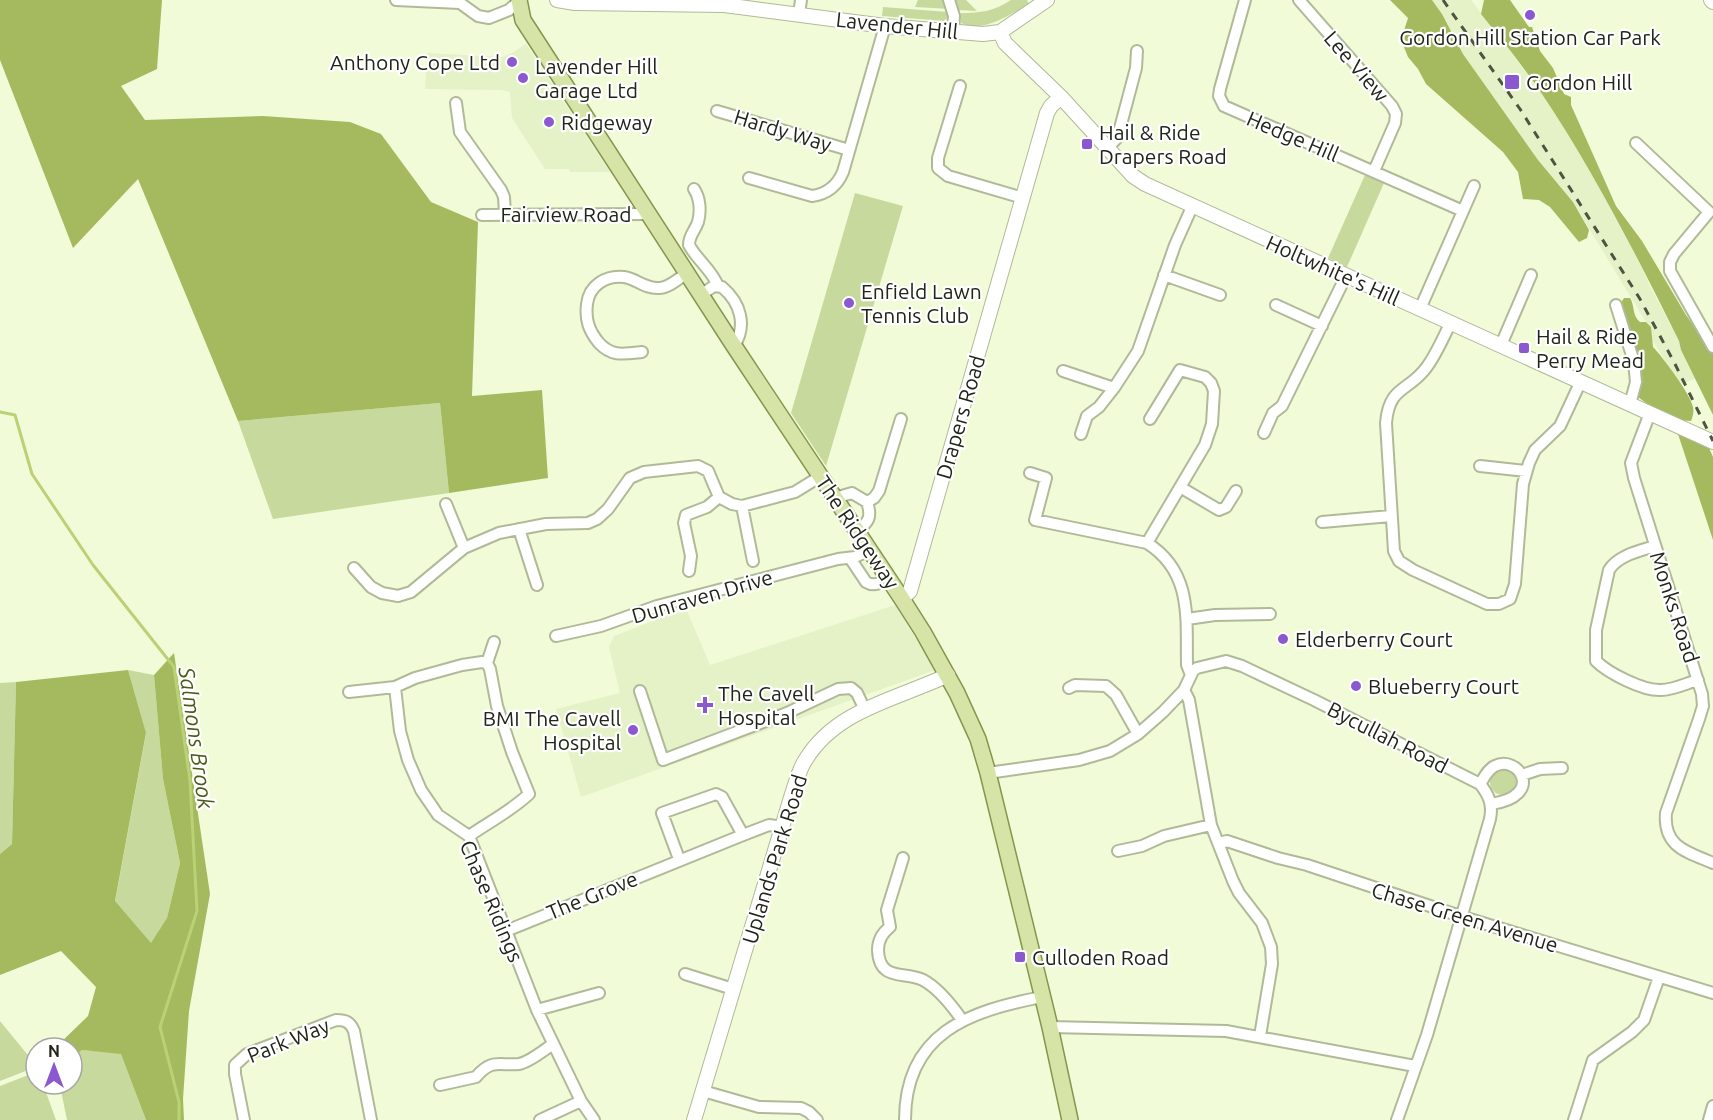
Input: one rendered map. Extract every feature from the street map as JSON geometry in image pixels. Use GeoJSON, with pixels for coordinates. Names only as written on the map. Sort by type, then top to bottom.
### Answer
{"type":"FeatureCollection","features":[{"type":"Feature","properties":{"kind":"main road","name":"The Ridgeway"},"geometry":{"type":"LineString","coordinates":[[520,0],[523,20],[734,346],[902,599],[948,675],[970,722],[988,773],[1070,1120]]}},
{"type":"Feature","properties":{"kind":"street"},"geometry":{"type":"LineString","coordinates":[[396,0],[460,3],[478,16],[489,18],[504,13],[520,0]]}},
{"type":"Feature","properties":{"kind":"street","name":"Lavender Hill"},"geometry":{"type":"LineString","coordinates":[[557,0],[575,3],[644,2],[800,7],[885,26],[983,34],[1000,32]]}},
{"type":"Feature","properties":{"kind":"street"},"geometry":{"type":"LineString","coordinates":[[949,0],[954,16],[953,32]]}},
{"type":"Feature","properties":{"kind":"street"},"geometry":{"type":"LineString","coordinates":[[1000,32],[1047,0]]}},
{"type":"Feature","properties":{"kind":"street","name":"Hedge Hill"},"geometry":{"type":"LineString","coordinates":[[1245,0],[1220,89],[1224,106],[1463,211]]}},
{"type":"Feature","properties":{"kind":"street","name":"Lee View"},"geometry":{"type":"LineString","coordinates":[[1299,0],[1392,106],[1396,114],[1395,123],[1374,171]]}},
{"type":"Feature","properties":{"kind":"street","name":"Hardy Way"},"geometry":{"type":"LineString","coordinates":[[749,178],[804,195],[820,195],[835,186],[840,179],[885,26]]}},
{"type":"Feature","properties":{"kind":"street","name":"Holtwhite's Hill"},"geometry":{"type":"LineString","coordinates":[[1000,32],[1005,43],[1061,97],[1107,149],[1139,180],[1192,207],[1713,442]]}},
{"type":"Feature","properties":{"kind":"street"},"geometry":{"type":"LineString","coordinates":[[1107,149],[1119,132],[1136,68],[1137,51]]}},
{"type":"Feature","properties":{"kind":"street"},"geometry":{"type":"LineString","coordinates":[[960,86],[938,158],[938,168],[948,176],[1023,198]]}},
{"type":"Feature","properties":{"kind":"street","name":"Drapers Road"},"geometry":{"type":"LineString","coordinates":[[902,599],[910,591],[1047,113],[1061,97]]}},
{"type":"Feature","properties":{"kind":"street"},"geometry":{"type":"LineString","coordinates":[[456,103],[460,132],[501,190],[504,196],[505,214]]}},
{"type":"Feature","properties":{"kind":"street","name":"Hardy Way"},"geometry":{"type":"LineString","coordinates":[[717,111],[849,150]]}},
{"type":"Feature","properties":{"kind":"street"},"geometry":{"type":"LineString","coordinates":[[1636,143],[1711,213],[1674,254],[1670,262],[1670,271],[1713,347]]}},
{"type":"Feature","properties":{"kind":"street"},"geometry":{"type":"LineString","coordinates":[[1420,309],[1474,186]]}},
{"type":"Feature","properties":{"kind":"street"},"geometry":{"type":"LineString","coordinates":[[694,189],[699,196],[698,223],[692,231],[689,245],[713,274],[718,286],[726,290],[741,314],[741,333],[734,346]]}},
{"type":"Feature","properties":{"kind":"street"},"geometry":{"type":"LineString","coordinates":[[1081,434],[1087,416],[1099,407],[1114,388],[1138,351],[1175,244],[1192,207]]}},
{"type":"Feature","properties":{"kind":"street","name":"Fairview Road"},"geometry":{"type":"LineString","coordinates":[[482,215],[649,214]]}},
{"type":"Feature","properties":{"kind":"street"},"geometry":{"type":"LineString","coordinates":[[642,352],[615,354],[605,349],[595,338],[588,326],[586,315],[587,299],[592,289],[601,281],[624,277],[647,288],[661,288],[687,273]]}},
{"type":"Feature","properties":{"kind":"street"},"geometry":{"type":"LineString","coordinates":[[1164,275],[1220,295]]}},
{"type":"Feature","properties":{"kind":"street"},"geometry":{"type":"LineString","coordinates":[[1500,345],[1531,275]]}},
{"type":"Feature","properties":{"kind":"street"},"geometry":{"type":"LineString","coordinates":[[1264,433],[1273,413],[1282,406],[1346,276]]}},
{"type":"Feature","properties":{"kind":"street"},"geometry":{"type":"LineString","coordinates":[[702,294],[718,286]]}},
{"type":"Feature","properties":{"kind":"street"},"geometry":{"type":"LineString","coordinates":[[1276,305],[1322,326]]}},
{"type":"Feature","properties":{"kind":"street"},"geometry":{"type":"LineString","coordinates":[[1616,305],[1634,362],[1636,382],[1630,404]]}},
{"type":"Feature","properties":{"kind":"street"},"geometry":{"type":"LineString","coordinates":[[1450,322],[1428,365],[1421,374],[1398,391],[1387,412],[1394,551],[1399,561],[1413,570],[1486,604],[1498,604],[1510,599],[1515,584],[1526,471],[1535,450],[1560,426],[1581,381]]}},
{"type":"Feature","properties":{"kind":"street"},"geometry":{"type":"LineString","coordinates":[[1147,543],[1210,434],[1214,391],[1211,383],[1205,377],[1180,370],[1150,419]]}},
{"type":"Feature","properties":{"kind":"street"},"geometry":{"type":"LineString","coordinates":[[1063,371],[1114,388]]}},
{"type":"Feature","properties":{"kind":"street","name":"Monks Road"},"geometry":{"type":"LineString","coordinates":[[1650,413],[1631,463],[1698,680],[1703,706],[1666,813],[1666,827],[1676,846],[1713,863]]}},
{"type":"Feature","properties":{"kind":"street"},"geometry":{"type":"LineString","coordinates":[[867,502],[879,491],[901,419]]}},
{"type":"Feature","properties":{"kind":"street"},"geometry":{"type":"LineString","coordinates":[[354,568],[371,587],[382,593],[398,596],[411,592],[464,548],[499,533],[546,524],[588,523],[597,519],[608,509],[630,478],[644,472],[698,466],[708,471],[719,497],[742,506],[795,492],[821,476]]}},
{"type":"Feature","properties":{"kind":"street"},"geometry":{"type":"LineString","coordinates":[[1480,466],[1526,471]]}},
{"type":"Feature","properties":{"kind":"street"},"geometry":{"type":"LineString","coordinates":[[988,773],[1094,756],[1125,744],[1184,690],[1191,675],[1187,665],[1185,596],[1167,559],[1147,543],[1035,520],[1046,478],[1030,473]]}},
{"type":"Feature","properties":{"kind":"street"},"geometry":{"type":"LineString","coordinates":[[1180,487],[1219,510],[1226,507],[1236,491]]}},
{"type":"Feature","properties":{"kind":"street"},"geometry":{"type":"LineString","coordinates":[[835,498],[852,493],[867,502],[870,517],[868,522],[857,531]]}},
{"type":"Feature","properties":{"kind":"street"},"geometry":{"type":"LineString","coordinates":[[689,571],[691,556],[684,524],[686,515],[707,507],[719,497]]}},
{"type":"Feature","properties":{"kind":"street"},"geometry":{"type":"LineString","coordinates":[[446,504],[464,548]]}},
{"type":"Feature","properties":{"kind":"street"},"geometry":{"type":"LineString","coordinates":[[742,506],[753,561]]}},
{"type":"Feature","properties":{"kind":"street"},"geometry":{"type":"LineString","coordinates":[[1322,522],[1391,516]]}},
{"type":"Feature","properties":{"kind":"street"},"geometry":{"type":"LineString","coordinates":[[519,529],[537,585]]}},
{"type":"Feature","properties":{"kind":"street"},"geometry":{"type":"LineString","coordinates":[[1655,546],[1613,563],[1609,570],[1596,630],[1596,661],[1605,670],[1650,689],[1663,690],[1698,680]]}},
{"type":"Feature","properties":{"kind":"street","name":"Dunraven Drive"},"geometry":{"type":"LineString","coordinates":[[555,636],[601,626],[657,606],[838,559],[850,558],[870,550]]}},
{"type":"Feature","properties":{"kind":"street"},"geometry":{"type":"LineString","coordinates":[[850,558],[866,582],[880,583],[888,578]]}},
{"type":"Feature","properties":{"kind":"street"},"geometry":{"type":"LineString","coordinates":[[1187,619],[1215,615],[1270,615]]}},
{"type":"Feature","properties":{"kind":"street"},"geometry":{"type":"LineString","coordinates":[[469,836],[533,794],[512,752],[497,706],[487,663],[494,642]]}},
{"type":"Feature","properties":{"kind":"street","name":"Bycullah Road"},"geometry":{"type":"LineString","coordinates":[[1191,675],[1201,666],[1226,661],[1236,663],[1480,784]]}},
{"type":"Feature","properties":{"kind":"street"},"geometry":{"type":"LineString","coordinates":[[349,692],[394,687],[415,678],[462,665],[487,663]]}},
{"type":"Feature","properties":{"kind":"street","name":"Uplands Park Road"},"geometry":{"type":"LineString","coordinates":[[694,1120],[783,826],[805,761],[819,742],[835,727],[864,708],[915,690],[948,675]]}},
{"type":"Feature","properties":{"kind":"street"},"geometry":{"type":"LineString","coordinates":[[1069,688],[1087,685],[1106,686],[1116,695],[1138,734]]}},
{"type":"Feature","properties":{"kind":"street","name":"Chase Ridings"},"geometry":{"type":"LineString","coordinates":[[394,687],[405,751],[421,790],[438,815],[469,836],[537,1010],[581,1101],[594,1120]]}},
{"type":"Feature","properties":{"kind":"street"},"geometry":{"type":"LineString","coordinates":[[639,691],[663,760],[787,713],[838,689],[851,688],[857,693],[864,708]]}},
{"type":"Feature","properties":{"kind":"street"},"geometry":{"type":"LineString","coordinates":[[1184,690],[1189,700],[1211,825],[1239,893],[1262,922],[1271,947],[1272,964],[1260,1036]]}},
{"type":"Feature","properties":{"kind":"street"},"geometry":{"type":"LineString","coordinates":[[1397,1120],[1427,1035],[1490,819],[1491,804],[1480,784],[1488,772],[1498,764],[1504,763],[1517,768],[1522,775],[1522,787],[1515,797],[1506,802],[1491,804]]}},
{"type":"Feature","properties":{"kind":"street"},"geometry":{"type":"LineString","coordinates":[[1522,775],[1540,769],[1562,768]]}},
{"type":"Feature","properties":{"kind":"street"},"geometry":{"type":"LineString","coordinates":[[679,859],[662,813],[716,794],[722,797],[742,835]]}},
{"type":"Feature","properties":{"kind":"street","name":"The Grove"},"geometry":{"type":"LineString","coordinates":[[506,931],[742,835],[769,825],[783,826]]}},
{"type":"Feature","properties":{"kind":"street"},"geometry":{"type":"LineString","coordinates":[[1118,851],[1142,846],[1164,836],[1211,825]]}},
{"type":"Feature","properties":{"kind":"street","name":"Chase Green Avenue"},"geometry":{"type":"LineString","coordinates":[[1218,843],[1227,841],[1307,865],[1463,917],[1713,993]]}},
{"type":"Feature","properties":{"kind":"street"},"geometry":{"type":"LineString","coordinates":[[903,858],[887,910],[890,927],[880,937],[878,944],[879,958],[886,970],[892,974],[914,976],[927,982],[962,1020]]}},
{"type":"Feature","properties":{"kind":"street"},"geometry":{"type":"LineString","coordinates":[[685,974],[733,989]]}},
{"type":"Feature","properties":{"kind":"street"},"geometry":{"type":"LineString","coordinates":[[1574,1120],[1593,1060],[1632,1032],[1644,1020],[1659,977]]}},
{"type":"Feature","properties":{"kind":"street"},"geometry":{"type":"LineString","coordinates":[[537,1010],[599,993]]}},
{"type":"Feature","properties":{"kind":"street"},"geometry":{"type":"LineString","coordinates":[[905,1120],[911,1079],[918,1060],[933,1042],[962,1020],[988,1009],[1042,997]]}},
{"type":"Feature","properties":{"kind":"street","name":"Park Way"},"geometry":{"type":"LineString","coordinates":[[244,1120],[235,1065],[247,1054],[336,1020],[350,1023],[354,1031],[371,1120]]}},
{"type":"Feature","properties":{"kind":"street"},"geometry":{"type":"LineString","coordinates":[[1050,1028],[1226,1030],[1415,1066]]}},
{"type":"Feature","properties":{"kind":"street"},"geometry":{"type":"LineString","coordinates":[[440,1085],[476,1077],[482,1070],[494,1063],[521,1064],[553,1044]]}},
{"type":"Feature","properties":{"kind":"street"},"geometry":{"type":"LineString","coordinates":[[704,1091],[759,1107],[801,1108],[817,1120]]}},
{"type":"Feature","properties":{"kind":"street"},"geometry":{"type":"LineString","coordinates":[[540,1120],[581,1101]]}},
{"type":"Feature","properties":{"kind":"street"},"geometry":{"type":"LineString","coordinates":[[1709,1120],[1713,1107]]}},
{"type":"Feature","properties":{"kind":"shaded area"},"geometry":{"type":"Polygon","coordinates":[[[918,0],[946,0],[950,9],[915,7],[918,0]]]}},
{"type":"Feature","properties":{"kind":"shaded area"},"geometry":{"type":"Polygon","coordinates":[[[953,0],[966,0],[977,11],[957,10],[953,0]]]}},
{"type":"Feature","properties":{"kind":"shaded area"},"geometry":{"type":"Polygon","coordinates":[[[1011,0],[1027,0],[1029,4],[987,24],[969,26],[961,23],[961,13],[987,11],[1011,0]]]}},
{"type":"Feature","properties":{"kind":"shaded area","name":"Gordon Hill"},"geometry":{"type":"Polygon","coordinates":[[[1432,0],[1471,0],[1542,93],[1594,177],[1625,233],[1679,341],[1695,379],[1680,384],[1652,340],[1651,327],[1573,202],[1538,160],[1463,54],[1432,0]]]}},
{"type":"Feature","properties":{"kind":"shaded area"},"geometry":{"type":"Polygon","coordinates":[[[883,7],[948,12],[948,17],[944,21],[882,16],[883,7]]]}},
{"type":"Feature","properties":{"kind":"shaded area"},"geometry":{"type":"Polygon","coordinates":[[[526,44],[610,172],[570,172],[569,169],[545,169],[512,118],[510,92],[425,89],[427,53],[502,57],[526,44]]]}},
{"type":"Feature","properties":{"kind":"shaded area"},"geometry":{"type":"Polygon","coordinates":[[[1365,175],[1384,183],[1347,267],[1328,258],[1365,175]]]}},
{"type":"Feature","properties":{"kind":"shaded area","name":"Enfield Lawn Tennis Club"},"geometry":{"type":"Polygon","coordinates":[[[855,193],[903,206],[826,466],[791,413],[855,193]]]}},
{"type":"Feature","properties":{"kind":"shaded area"},"geometry":{"type":"Polygon","coordinates":[[[440,403],[449,493],[273,519],[238,421],[440,403]]]}},
{"type":"Feature","properties":{"kind":"shaded area","name":"The Cavell Hospital"},"geometry":{"type":"Polygon","coordinates":[[[895,605],[935,670],[581,797],[556,709],[620,693],[609,647],[614,636],[668,615],[687,611],[710,665],[895,605]]]}},
{"type":"Feature","properties":{"kind":"shaded area"},"geometry":{"type":"Polygon","coordinates":[[[128,670],[154,675],[163,779],[180,863],[167,918],[151,944],[115,902],[146,734],[128,670]]]}},
{"type":"Feature","properties":{"kind":"shaded area"},"geometry":{"type":"Polygon","coordinates":[[[16,682],[12,844],[0,854],[0,683],[16,682]]]}},
{"type":"Feature","properties":{"kind":"shaded area"},"geometry":{"type":"Polygon","coordinates":[[[1503,769],[1513,772],[1516,782],[1513,792],[1503,795],[1493,792],[1490,782],[1493,772],[1503,769]]]}},
{"type":"Feature","properties":{"kind":"shaded area"},"geometry":{"type":"Polygon","coordinates":[[[0,1021],[24,1050],[24,1072],[0,1081],[0,1021]]]}},
{"type":"Feature","properties":{"kind":"shaded area"},"geometry":{"type":"Polygon","coordinates":[[[84,1050],[121,1053],[146,1120],[67,1120],[62,1096],[84,1096],[84,1050]]]}},
{"type":"Feature","properties":{"kind":"shaded area"},"geometry":{"type":"Polygon","coordinates":[[[24,1077],[24,1096],[47,1096],[56,1120],[0,1120],[0,1086],[24,1077]]]}},
{"type":"Feature","properties":{"kind":"green space"},"geometry":{"type":"Polygon","coordinates":[[[0,0],[162,0],[157,69],[121,86],[145,120],[263,116],[350,122],[381,134],[431,202],[478,222],[472,396],[542,390],[548,478],[449,493],[440,403],[238,421],[138,179],[73,248],[0,60],[0,0]]]}},
{"type":"Feature","properties":{"kind":"green space"},"geometry":{"type":"Polygon","coordinates":[[[1390,0],[1432,0],[1463,54],[1538,160],[1573,202],[1589,230],[1587,238],[1579,242],[1550,207],[1539,200],[1523,199],[1518,172],[1503,152],[1426,84],[1408,57],[1401,40],[1408,18],[1390,0]]]}},
{"type":"Feature","properties":{"kind":"green space"},"geometry":{"type":"Polygon","coordinates":[[[1484,0],[1510,0],[1529,27],[1532,27],[1540,51],[1553,68],[1564,94],[1571,97],[1571,105],[1616,206],[1642,241],[1686,315],[1713,353],[1713,415],[1681,350],[1679,341],[1614,215],[1542,94],[1481,14],[1484,0]]]}},
{"type":"Feature","properties":{"kind":"green space"},"geometry":{"type":"Polygon","coordinates":[[[1624,298],[1630,298],[1637,320],[1646,322],[1651,327],[1653,347],[1676,376],[1691,401],[1693,416],[1691,421],[1670,416],[1638,397],[1641,386],[1619,306],[1624,298]]]}},
{"type":"Feature","properties":{"kind":"green space"},"geometry":{"type":"Polygon","coordinates":[[[1678,434],[1709,448],[1713,457],[1713,540],[1678,434]]]}},
{"type":"Feature","properties":{"kind":"green space"},"geometry":{"type":"Polygon","coordinates":[[[174,653],[210,894],[189,1011],[183,1099],[184,1120],[146,1120],[121,1054],[84,1050],[84,1036],[67,1036],[88,1016],[96,987],[61,951],[0,975],[0,854],[12,844],[16,682],[128,670],[146,733],[115,901],[151,943],[167,918],[180,863],[163,779],[154,675],[174,653]]]}},
{"type":"Feature","properties":{"kind":"waterway","name":"Salmons Brook"},"geometry":{"type":"LineString","coordinates":[[0,412],[15,415],[32,474],[93,565],[174,667],[190,781],[197,911],[160,1027],[179,1102],[179,1120]]}},
{"type":"Feature","properties":{"kind":"railway"},"geometry":{"type":"LineString","coordinates":[[1443,0],[1520,109],[1640,299],[1713,441]]}},
{"type":"Feature","properties":{"kind":"place","name":"Gordon Hill Station Car Park"},"geometry":{"type":"Point","coordinates":[1530,15]}},
{"type":"Feature","properties":{"kind":"place","name":"Anthony Cope Ltd"},"geometry":{"type":"Point","coordinates":[512,62]}},
{"type":"Feature","properties":{"kind":"place","name":"Lavender Hill Garage Ltd"},"geometry":{"type":"Point","coordinates":[523,78]}},
{"type":"Feature","properties":{"kind":"place","name":"Gordon Hill"},"geometry":{"type":"Point","coordinates":[1512,82]}},
{"type":"Feature","properties":{"kind":"place","name":"Ridgeway"},"geometry":{"type":"Point","coordinates":[549,122]}},
{"type":"Feature","properties":{"kind":"place","name":"Hail & Ride Drapers Road"},"geometry":{"type":"Point","coordinates":[1087,144]}},
{"type":"Feature","properties":{"kind":"place","name":"Enfield Lawn Tennis Club"},"geometry":{"type":"Point","coordinates":[849,303]}},
{"type":"Feature","properties":{"kind":"place","name":"Hail & Ride Perry Mead"},"geometry":{"type":"Point","coordinates":[1524,348]}},
{"type":"Feature","properties":{"kind":"place","name":"Elderberry Court"},"geometry":{"type":"Point","coordinates":[1283,639]}},
{"type":"Feature","properties":{"kind":"place","name":"Blueberry Court"},"geometry":{"type":"Point","coordinates":[1356,686]}},
{"type":"Feature","properties":{"kind":"place","name":"The Cavell Hospital"},"geometry":{"type":"Point","coordinates":[705,705]}},
{"type":"Feature","properties":{"kind":"place","name":"BMI The Cavell Hospital"},"geometry":{"type":"Point","coordinates":[633,730]}},
{"type":"Feature","properties":{"kind":"place","name":"Culloden Road"},"geometry":{"type":"Point","coordinates":[1020,957]}}]}
